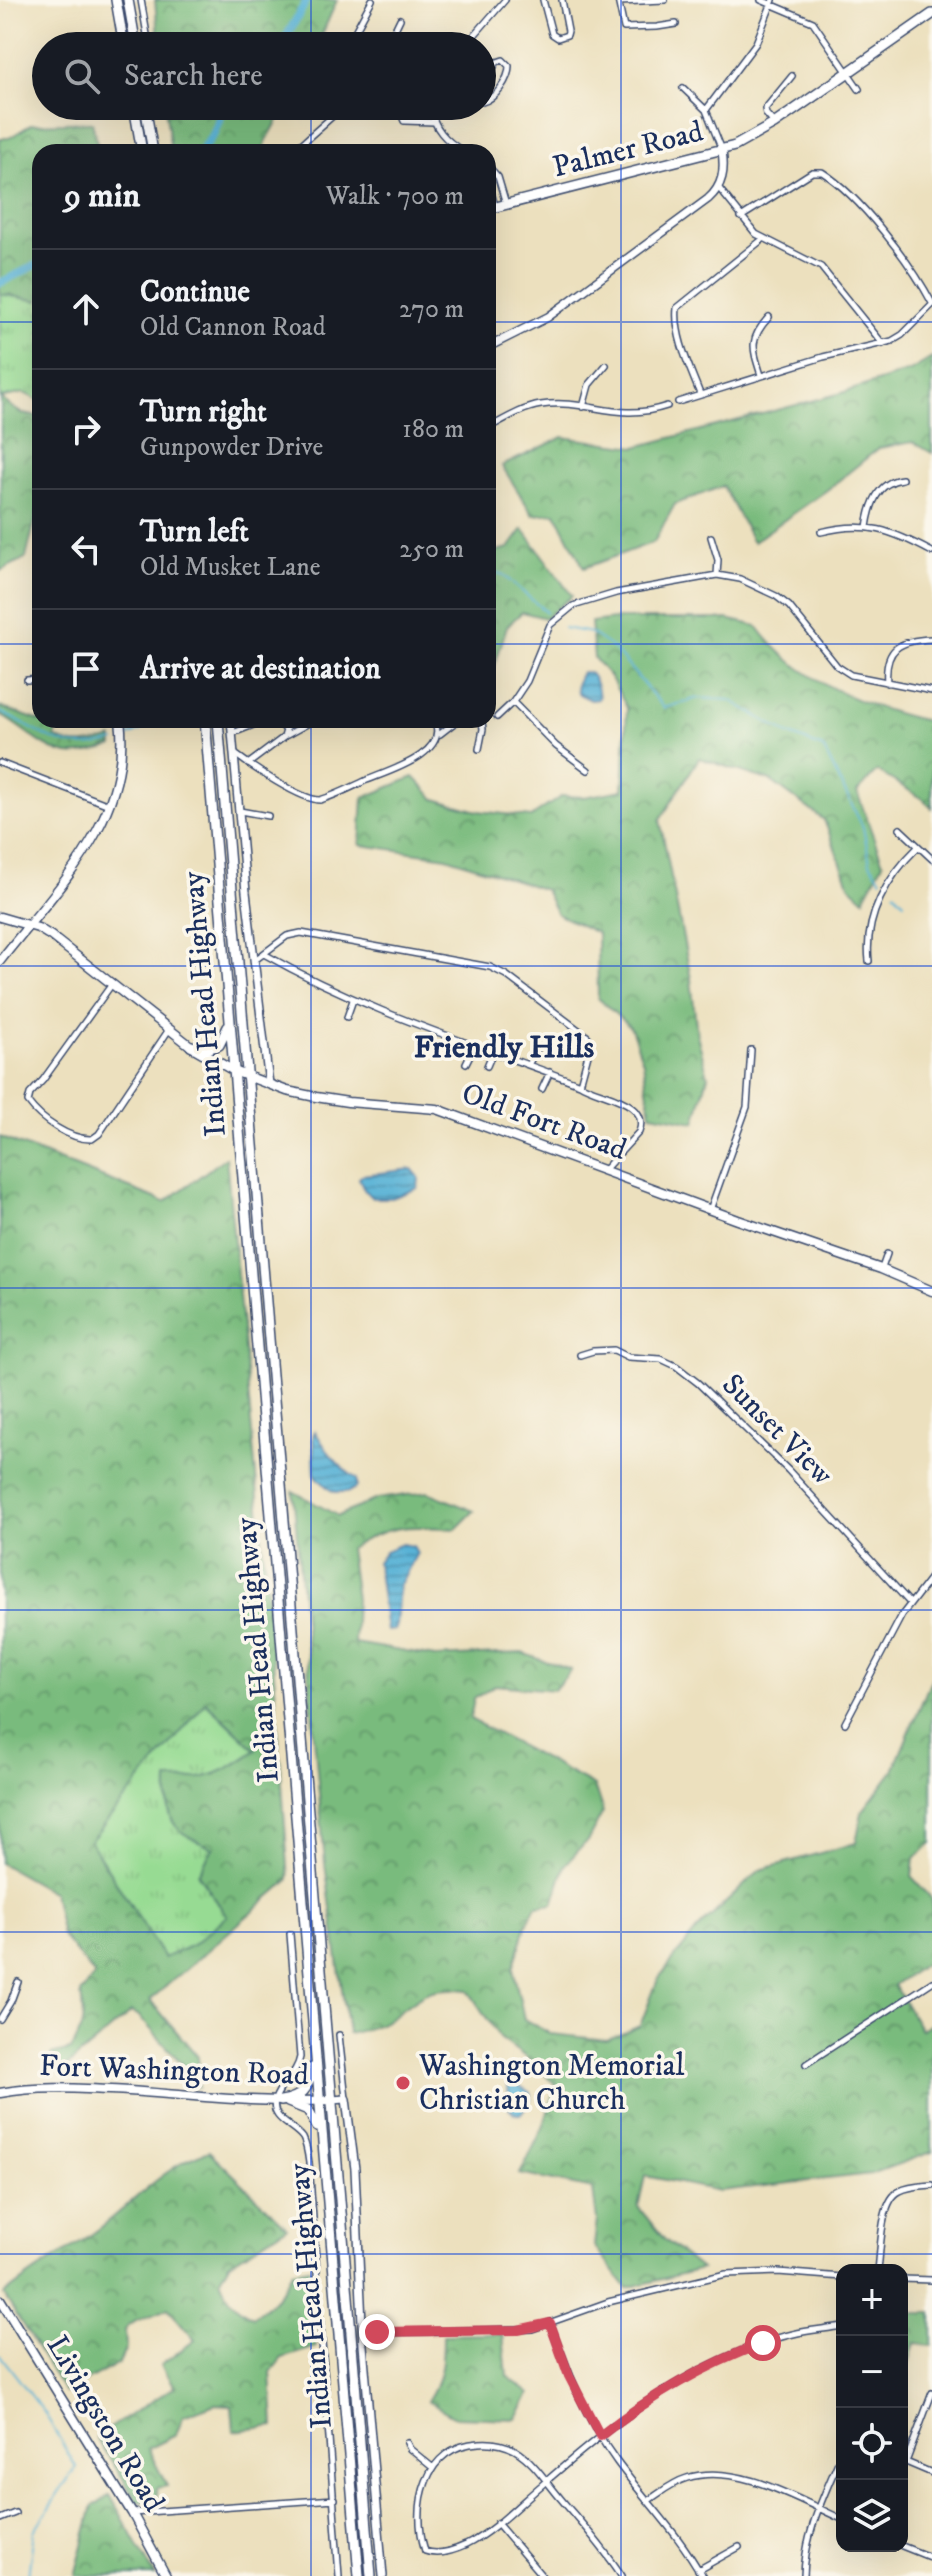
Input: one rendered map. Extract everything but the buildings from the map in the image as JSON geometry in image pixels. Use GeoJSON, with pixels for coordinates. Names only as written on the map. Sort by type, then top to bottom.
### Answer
{"type":"FeatureCollection","features":[{"type":"Feature","properties":{"kind":"main road"},"geometry":{"type":"LineString","coordinates":[[116,0],[122,32]]}},
{"type":"Feature","properties":{"kind":"main road"},"geometry":{"type":"LineString","coordinates":[[128,0],[134,32]]}},
{"type":"Feature","properties":{"kind":"main road","name":"Palmer Road"},"geometry":{"type":"LineString","coordinates":[[496,207],[722,151],[749,140],[932,14]]}},
{"type":"Feature","properties":{"kind":"main road"},"geometry":{"type":"LineString","coordinates":[[136,120],[141,144]]}},
{"type":"Feature","properties":{"kind":"main road"},"geometry":{"type":"LineString","coordinates":[[147,120],[152,144]]}},
{"type":"Feature","properties":{"kind":"main road"},"geometry":{"type":"LineString","coordinates":[[0,961],[93,840],[110,806],[119,774],[121,728]]}},
{"type":"Feature","properties":{"kind":"main road","name":"Indian Head Highway"},"geometry":{"type":"LineString","coordinates":[[206,728],[359,2576]]}},
{"type":"Feature","properties":{"kind":"main road","name":"Indian Head Highway"},"geometry":{"type":"LineString","coordinates":[[219,728],[371,2576]]}},
{"type":"Feature","properties":{"kind":"main road","name":"Old Fort Road"},"geometry":{"type":"LineString","coordinates":[[0,917],[28,925],[58,941],[191,1046],[248,1077],[287,1091],[348,1102],[437,1109],[710,1210],[881,1269],[932,1291]]}},
{"type":"Feature","properties":{"kind":"main road"},"geometry":{"type":"LineString","coordinates":[[191,1046],[213,1048],[223,1041],[228,1028],[229,1004]]}},
{"type":"Feature","properties":{"kind":"main road"},"geometry":{"type":"LineString","coordinates":[[280,2101],[297,2098],[306,2088],[314,2049]]}},
{"type":"Feature","properties":{"kind":"main road","name":"Fort Washington Road"},"geometry":{"type":"LineString","coordinates":[[0,2093],[39,2088],[82,2088],[280,2101],[332,2100]]}},
{"type":"Feature","properties":{"kind":"main road"},"geometry":{"type":"LineString","coordinates":[[280,2101],[302,2106],[312,2114],[323,2150]]}},
{"type":"Feature","properties":{"kind":"main road","name":"Livingston Road"},"geometry":{"type":"LineString","coordinates":[[0,2299],[132,2513],[166,2576]]}},
{"type":"Feature","properties":{"kind":"street"},"geometry":{"type":"LineString","coordinates":[[141,0],[147,32]]}},
{"type":"Feature","properties":{"kind":"street"},"geometry":{"type":"LineString","coordinates":[[355,32],[372,0]]}},
{"type":"Feature","properties":{"kind":"street"},"geometry":{"type":"LineString","coordinates":[[477,32],[505,0]]}},
{"type":"Feature","properties":{"kind":"street"},"geometry":{"type":"LineString","coordinates":[[543,0],[552,34],[558,38],[567,35],[568,31],[562,0]]}},
{"type":"Feature","properties":{"kind":"street"},"geometry":{"type":"LineString","coordinates":[[665,0],[618,1],[624,28],[676,24]]}},
{"type":"Feature","properties":{"kind":"street"},"geometry":{"type":"LineString","coordinates":[[761,0],[772,2],[813,22],[859,89]]}},
{"type":"Feature","properties":{"kind":"street"},"geometry":{"type":"LineString","coordinates":[[706,110],[756,43],[772,2]]}},
{"type":"Feature","properties":{"kind":"street"},"geometry":{"type":"LineString","coordinates":[[394,32],[400,19]]}},
{"type":"Feature","properties":{"kind":"street"},"geometry":{"type":"LineString","coordinates":[[496,63],[503,60],[509,66],[505,81],[496,92]]}},
{"type":"Feature","properties":{"kind":"street"},"geometry":{"type":"LineString","coordinates":[[774,124],[765,109],[792,76]]}},
{"type":"Feature","properties":{"kind":"street"},"geometry":{"type":"LineString","coordinates":[[496,343],[548,317],[708,199],[718,187],[724,167],[722,151],[706,110],[683,88]]}},
{"type":"Feature","properties":{"kind":"street"},"geometry":{"type":"LineString","coordinates":[[303,144],[328,120]]}},
{"type":"Feature","properties":{"kind":"street"},"geometry":{"type":"LineString","coordinates":[[434,120],[451,144]]}},
{"type":"Feature","properties":{"kind":"street"},"geometry":{"type":"LineString","coordinates":[[678,402],[841,352],[883,344],[902,335],[932,304],[919,279],[865,211],[822,172],[812,172],[741,217]]}},
{"type":"Feature","properties":{"kind":"street"},"geometry":{"type":"LineString","coordinates":[[496,175],[496,207]]}},
{"type":"Feature","properties":{"kind":"street"},"geometry":{"type":"LineString","coordinates":[[718,187],[763,239],[821,267],[883,344]]}},
{"type":"Feature","properties":{"kind":"street"},"geometry":{"type":"LineString","coordinates":[[700,394],[677,325],[677,308],[763,239]]}},
{"type":"Feature","properties":{"kind":"street"},"geometry":{"type":"LineString","coordinates":[[761,375],[754,341],[769,317]]}},
{"type":"Feature","properties":{"kind":"street"},"geometry":{"type":"LineString","coordinates":[[583,407],[589,385],[606,365]]}},
{"type":"Feature","properties":{"kind":"street"},"geometry":{"type":"LineString","coordinates":[[496,424],[536,406],[557,404],[635,414],[667,406]]}},
{"type":"Feature","properties":{"kind":"street"},"geometry":{"type":"LineString","coordinates":[[867,527],[869,512],[880,491],[891,482],[902,479]]}},
{"type":"Feature","properties":{"kind":"street"},"geometry":{"type":"LineString","coordinates":[[821,532],[867,527],[897,534],[932,552]]}},
{"type":"Feature","properties":{"kind":"street"},"geometry":{"type":"LineString","coordinates":[[711,537],[718,560],[717,575]]}},
{"type":"Feature","properties":{"kind":"street"},"geometry":{"type":"LineString","coordinates":[[497,717],[513,702],[527,681],[550,625],[573,606],[616,593],[717,575],[740,579],[776,596],[789,606],[837,666],[851,675],[932,691]]}},
{"type":"Feature","properties":{"kind":"street"},"geometry":{"type":"LineString","coordinates":[[887,683],[888,663],[899,645],[932,639]]}},
{"type":"Feature","properties":{"kind":"street"},"geometry":{"type":"LineString","coordinates":[[27,680],[32,680]]}},
{"type":"Feature","properties":{"kind":"street"},"geometry":{"type":"LineString","coordinates":[[513,702],[556,746],[588,770]]}},
{"type":"Feature","properties":{"kind":"street"},"geometry":{"type":"LineString","coordinates":[[232,728],[246,892],[269,1084]]}},
{"type":"Feature","properties":{"kind":"street"},"geometry":{"type":"LineString","coordinates":[[233,733],[246,728]]}},
{"type":"Feature","properties":{"kind":"street"},"geometry":{"type":"LineString","coordinates":[[284,728],[286,735]]}},
{"type":"Feature","properties":{"kind":"street"},"geometry":{"type":"LineString","coordinates":[[248,764],[299,728]]}},
{"type":"Feature","properties":{"kind":"street"},"geometry":{"type":"LineString","coordinates":[[438,728],[438,736]]}},
{"type":"Feature","properties":{"kind":"street"},"geometry":{"type":"LineString","coordinates":[[235,754],[306,798],[320,800],[409,763],[448,728]]}},
{"type":"Feature","properties":{"kind":"street"},"geometry":{"type":"LineString","coordinates":[[479,749],[483,728]]}},
{"type":"Feature","properties":{"kind":"street"},"geometry":{"type":"LineString","coordinates":[[0,763],[110,806]]}},
{"type":"Feature","properties":{"kind":"street"},"geometry":{"type":"LineString","coordinates":[[240,811],[268,816]]}},
{"type":"Feature","properties":{"kind":"street"},"geometry":{"type":"LineString","coordinates":[[900,829],[932,859]]}},
{"type":"Feature","properties":{"kind":"street"},"geometry":{"type":"LineString","coordinates":[[869,961],[870,930],[878,902],[895,872],[918,847]]}},
{"type":"Feature","properties":{"kind":"street"},"geometry":{"type":"LineString","coordinates":[[255,960],[287,936],[301,933],[490,967],[506,975],[588,1037],[590,1047],[580,1084]]}},
{"type":"Feature","properties":{"kind":"street"},"geometry":{"type":"LineString","coordinates":[[263,953],[353,1000],[492,1054],[550,1072],[625,1103],[641,1120],[639,1132],[605,1169]]}},
{"type":"Feature","properties":{"kind":"street"},"geometry":{"type":"LineString","coordinates":[[112,983],[30,1094],[28,1102],[35,1111],[69,1135],[92,1139],[99,1134],[170,1028]]}},
{"type":"Feature","properties":{"kind":"street"},"geometry":{"type":"LineString","coordinates":[[347,1017],[353,1000]]}},
{"type":"Feature","properties":{"kind":"street"},"geometry":{"type":"LineString","coordinates":[[466,1063],[474,1047]]}},
{"type":"Feature","properties":{"kind":"street"},"geometry":{"type":"LineString","coordinates":[[528,1065],[538,1047]]}},
{"type":"Feature","properties":{"kind":"street"},"geometry":{"type":"LineString","coordinates":[[710,1210],[747,1107],[751,1050]]}},
{"type":"Feature","properties":{"kind":"street"},"geometry":{"type":"LineString","coordinates":[[487,1066],[492,1054]]}},
{"type":"Feature","properties":{"kind":"street"},"geometry":{"type":"LineString","coordinates":[[542,1089],[550,1072]]}},
{"type":"Feature","properties":{"kind":"street"},"geometry":{"type":"LineString","coordinates":[[881,1269],[887,1254]]}},
{"type":"Feature","properties":{"kind":"street","name":"Sunset View"},"geometry":{"type":"LineString","coordinates":[[580,1355],[614,1350],[628,1357],[661,1359],[679,1368],[720,1403],[788,1470],[910,1603]]}},
{"type":"Feature","properties":{"kind":"street"},"geometry":{"type":"LineString","coordinates":[[845,1723],[910,1603],[932,1576]]}},
{"type":"Feature","properties":{"kind":"street"},"geometry":{"type":"LineString","coordinates":[[290,1934],[300,2057],[298,2067],[285,2082],[277,2114],[298,2132],[308,2152],[339,2576]]}},
{"type":"Feature","properties":{"kind":"street"},"geometry":{"type":"LineString","coordinates":[[0,2019],[18,1982]]}},
{"type":"Feature","properties":{"kind":"street"},"geometry":{"type":"LineString","coordinates":[[806,2064],[932,1982]]}},
{"type":"Feature","properties":{"kind":"street"},"geometry":{"type":"LineString","coordinates":[[339,2035],[355,2169],[362,2333],[383,2576]]}},
{"type":"Feature","properties":{"kind":"street","name":"Fort Washington Road"},"geometry":{"type":"LineString","coordinates":[[332,2100],[346,2099]]}},
{"type":"Feature","properties":{"kind":"street"},"geometry":{"type":"LineString","coordinates":[[879,2264],[885,2211],[891,2198],[902,2190],[932,2185]]}},
{"type":"Feature","properties":{"kind":"street"},"geometry":{"type":"LineString","coordinates":[[362,2333],[518,2330],[550,2323],[608,2302],[726,2274],[778,2272],[836,2277]]}},
{"type":"Feature","properties":{"kind":"street"},"geometry":{"type":"LineString","coordinates":[[908,2279],[932,2280]]}},
{"type":"Feature","properties":{"kind":"street"},"geometry":{"type":"LineString","coordinates":[[550,2323],[569,2376],[600,2436],[701,2574],[739,2547]]}},
{"type":"Feature","properties":{"kind":"street"},"geometry":{"type":"LineString","coordinates":[[622,2576],[546,2481],[524,2456],[499,2444],[476,2443],[459,2447],[432,2467],[423,2487],[420,2505],[422,2542],[425,2551],[441,2554],[464,2546],[497,2523],[546,2481],[600,2436],[691,2375],[744,2350],[793,2334],[836,2327]]}},
{"type":"Feature","properties":{"kind":"street"},"geometry":{"type":"LineString","coordinates":[[932,2393],[906,2462],[932,2473]]}},
{"type":"Feature","properties":{"kind":"street"},"geometry":{"type":"LineString","coordinates":[[407,2443],[432,2467]]}},
{"type":"Feature","properties":{"kind":"street"},"geometry":{"type":"LineString","coordinates":[[804,2576],[805,2553],[818,2508],[836,2467]]}},
{"type":"Feature","properties":{"kind":"street"},"geometry":{"type":"LineString","coordinates":[[649,2500],[683,2479],[721,2473],[742,2477],[836,2516]]}},
{"type":"Feature","properties":{"kind":"street"},"geometry":{"type":"LineString","coordinates":[[132,2513],[335,2499]]}},
{"type":"Feature","properties":{"kind":"street"},"geometry":{"type":"LineString","coordinates":[[0,2519],[15,2513]]}},
{"type":"Feature","properties":{"kind":"street"},"geometry":{"type":"LineString","coordinates":[[497,2523],[542,2576]]}},
{"type":"Feature","properties":{"kind":"street"},"geometry":{"type":"LineString","coordinates":[[908,2548],[932,2558]]}},
{"type":"Feature","properties":{"kind":"green space"},"geometry":{"type":"Polygon","coordinates":[[[155,0],[337,0],[323,32],[158,32],[155,0]]]}},
{"type":"Feature","properties":{"kind":"green space"},"geometry":{"type":"Polygon","coordinates":[[[167,120],[278,120],[266,144],[170,144],[167,120]]]}},
{"type":"Feature","properties":{"kind":"green space"},"geometry":{"type":"Polygon","coordinates":[[[92,122],[97,144],[32,144],[32,300],[0,294],[0,138],[9,138],[32,124],[92,122]]]}},
{"type":"Feature","properties":{"kind":"green space"},"geometry":{"type":"Polygon","coordinates":[[[0,294],[32,300],[32,397],[24,393],[0,398],[0,294]]]}},
{"type":"Feature","properties":{"kind":"green space"},"geometry":{"type":"Polygon","coordinates":[[[932,358],[932,453],[913,442],[879,448],[827,490],[753,542],[723,486],[675,504],[654,542],[584,568],[556,513],[533,515],[502,466],[563,437],[636,447],[842,393],[910,371],[932,358]]]}},
{"type":"Feature","properties":{"kind":"green space"},"geometry":{"type":"Polygon","coordinates":[[[1,398],[19,412],[32,415],[32,533],[26,558],[0,571],[1,398]]]}},
{"type":"Feature","properties":{"kind":"green space"},"geometry":{"type":"Polygon","coordinates":[[[523,529],[572,596],[545,618],[522,612],[507,626],[496,661],[496,551],[509,548],[523,529]]]}},
{"type":"Feature","properties":{"kind":"green space"},"geometry":{"type":"Polygon","coordinates":[[[614,619],[727,619],[757,626],[773,645],[812,677],[883,709],[932,722],[932,808],[923,799],[877,771],[857,792],[883,863],[864,899],[850,886],[824,820],[771,781],[699,758],[660,820],[691,979],[697,1035],[708,1076],[695,1122],[651,1114],[643,1062],[631,1028],[598,998],[597,933],[557,914],[545,890],[447,857],[360,845],[363,798],[414,777],[435,799],[478,811],[531,817],[562,796],[584,797],[623,790],[627,708],[611,678],[594,658],[591,622],[614,619]]]}},
{"type":"Feature","properties":{"kind":"green space"},"geometry":{"type":"Polygon","coordinates":[[[0,707],[32,718],[32,728],[57,728],[55,737],[69,743],[84,744],[113,738],[113,746],[79,754],[59,752],[0,715],[0,707]]]}},
{"type":"Feature","properties":{"kind":"green space"},"geometry":{"type":"Polygon","coordinates":[[[0,1137],[165,1202],[226,1157],[272,1646],[289,1880],[150,2000],[198,2057],[199,2088],[187,2087],[186,2068],[138,2015],[131,2012],[60,2072],[54,2072],[51,2055],[71,2050],[76,2042],[82,2022],[81,1993],[95,1975],[62,1936],[53,1893],[0,1863],[0,1137]],[[206,1702],[90,1841],[164,1958],[193,1945],[227,1916],[198,1874],[213,1848],[180,1831],[175,1824],[169,1808],[168,1780],[215,1774],[256,1750],[206,1702]]]}},
{"type":"Feature","properties":{"kind":"green space"},"geometry":{"type":"Polygon","coordinates":[[[293,1491],[338,1516],[377,1499],[428,1492],[474,1511],[456,1529],[426,1527],[388,1530],[349,1549],[356,1599],[354,1643],[435,1657],[522,1653],[571,1670],[554,1690],[495,1685],[474,1699],[470,1719],[594,1786],[603,1812],[588,1840],[565,1865],[553,1904],[536,1906],[527,1923],[513,1969],[524,2019],[551,2034],[607,2040],[640,2026],[658,1979],[697,1930],[760,1870],[856,1843],[862,1812],[893,1771],[932,1678],[932,1843],[914,1859],[912,1877],[932,1899],[932,1959],[894,1985],[921,2030],[932,2024],[932,2152],[871,2174],[719,2191],[645,2176],[638,2207],[664,2239],[701,2269],[627,2288],[594,2246],[597,2220],[593,2189],[520,2174],[543,2128],[556,2085],[500,2038],[468,1990],[430,1992],[380,2024],[348,2034],[325,1864],[293,1491]]]}},
{"type":"Feature","properties":{"kind":"green space"},"geometry":{"type":"Polygon","coordinates":[[[205,1702],[256,1750],[215,1774],[195,1779],[168,1780],[169,1807],[175,1824],[181,1831],[213,1848],[198,1875],[227,1916],[193,1945],[164,1958],[90,1841],[205,1702]]]}},
{"type":"Feature","properties":{"kind":"green space"},"geometry":{"type":"Polygon","coordinates":[[[209,2151],[287,2227],[229,2263],[220,2279],[226,2292],[236,2306],[253,2317],[276,2297],[292,2271],[310,2268],[316,2347],[282,2358],[271,2372],[274,2426],[234,2431],[232,2405],[215,2404],[183,2416],[176,2435],[148,2449],[167,2486],[157,2488],[158,2500],[138,2502],[96,2437],[174,2387],[161,2365],[195,2340],[168,2308],[139,2320],[125,2330],[126,2348],[119,2363],[65,2393],[4,2295],[92,2234],[162,2176],[192,2157],[209,2151]]]}},
{"type":"Feature","properties":{"kind":"green space"},"geometry":{"type":"Polygon","coordinates":[[[908,2313],[932,2313],[932,2346],[915,2343],[908,2366],[908,2313]]]}},
{"type":"Feature","properties":{"kind":"green space"},"geometry":{"type":"Polygon","coordinates":[[[503,2334],[507,2376],[530,2394],[516,2419],[455,2417],[427,2401],[441,2370],[443,2335],[503,2334]]]}},
{"type":"Feature","properties":{"kind":"green space"},"geometry":{"type":"Polygon","coordinates":[[[110,2495],[155,2576],[75,2576],[93,2506],[110,2495]]]}},
{"type":"Feature","properties":{"kind":"water"},"geometry":{"type":"Polygon","coordinates":[[[582,672],[588,672],[593,677],[598,699],[591,700],[577,693],[576,685],[582,672]]]}},
{"type":"Feature","properties":{"kind":"water"},"geometry":{"type":"Polygon","coordinates":[[[412,1169],[419,1177],[418,1188],[392,1198],[372,1198],[359,1178],[363,1175],[412,1169]]]}},
{"type":"Feature","properties":{"kind":"water"},"geometry":{"type":"Polygon","coordinates":[[[315,1431],[333,1458],[357,1479],[357,1487],[348,1492],[335,1492],[315,1475],[315,1431]]]}},
{"type":"Feature","properties":{"kind":"water"},"geometry":{"type":"Polygon","coordinates":[[[402,1544],[413,1546],[417,1553],[399,1586],[396,1625],[394,1630],[386,1631],[377,1562],[385,1551],[402,1544]]]}},
{"type":"Feature","properties":{"kind":"water"},"geometry":{"type":"Polygon","coordinates":[[[508,2079],[531,2093],[531,2100],[521,2114],[509,2108],[508,2079]]]}},
{"type":"Feature","properties":{"kind":"waterway"},"geometry":{"type":"LineString","coordinates":[[289,32],[307,0]]}},
{"type":"Feature","properties":{"kind":"waterway"},"geometry":{"type":"LineString","coordinates":[[206,144],[219,120]]}},
{"type":"Feature","properties":{"kind":"waterway"},"geometry":{"type":"LineString","coordinates":[[0,283],[32,267]]}},
{"type":"Feature","properties":{"kind":"waterway"},"geometry":{"type":"LineString","coordinates":[[496,573],[502,574],[546,612]]}},
{"type":"Feature","properties":{"kind":"waterway"},"geometry":{"type":"LineString","coordinates":[[564,628],[591,633],[614,649],[664,708],[698,698],[730,700],[788,734],[823,748],[863,827],[870,863],[881,879]]}},
{"type":"Feature","properties":{"kind":"waterway"},"geometry":{"type":"LineString","coordinates":[[0,712],[67,744],[81,746],[115,741]]}},
{"type":"Feature","properties":{"kind":"waterway"},"geometry":{"type":"LineString","coordinates":[[125,738],[144,728]]}},
{"type":"Feature","properties":{"kind":"waterway"},"geometry":{"type":"LineString","coordinates":[[894,892],[904,902]]}},
{"type":"Feature","properties":{"kind":"waterway"},"geometry":{"type":"LineString","coordinates":[[0,2355],[44,2412],[76,2467],[34,2531],[28,2576]]}},
{"type":"Feature","properties":{"kind":"place","name":"Washington Memorial Christian Church"},"geometry":{"type":"Point","coordinates":[403,2083]}},
{"type":"Feature","properties":{"kind":"district","name":"Friendly Hills"},"geometry":{"type":"Point","coordinates":[504,1048]}},
{"type":"Feature","properties":{"kind":"route"},"geometry":{"type":"LineString","coordinates":[[377,2332],[518,2330],[550,2323],[583,2408],[600,2436],[637,2407],[691,2375],[763,2343]]}}]}
